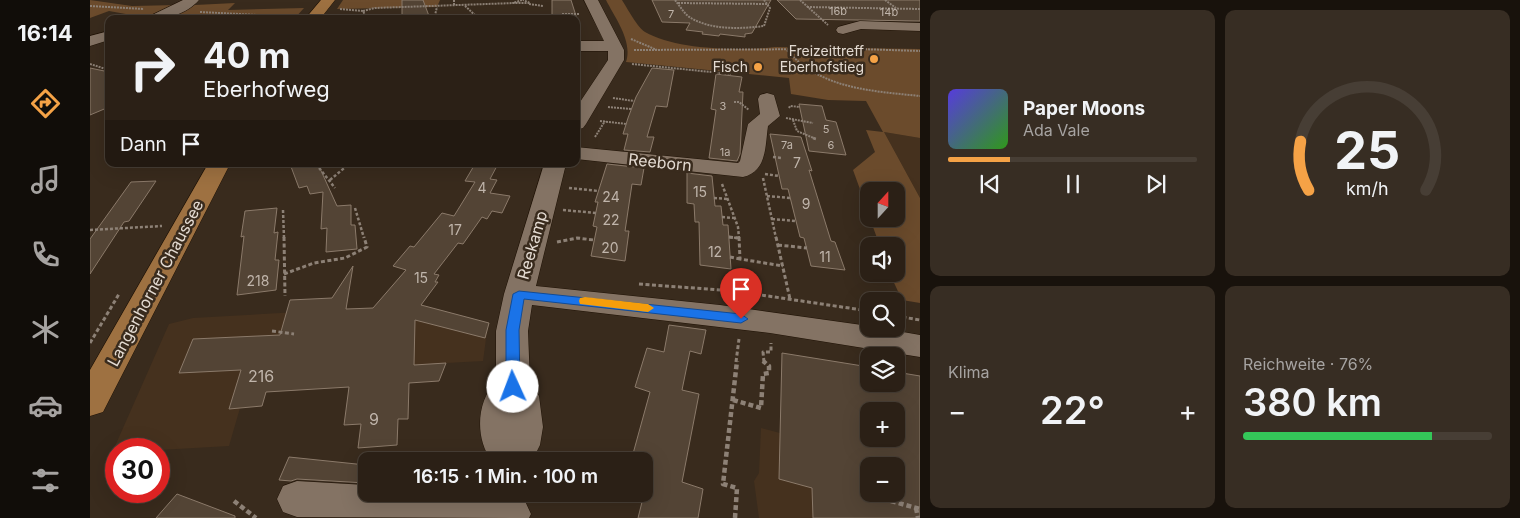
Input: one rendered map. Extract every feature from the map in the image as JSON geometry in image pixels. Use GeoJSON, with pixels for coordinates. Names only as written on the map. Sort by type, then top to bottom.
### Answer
{"type":"FeatureCollection","features":[{"type":"Feature","properties":{"kind":"main road","name":"Langenhorner Chaussee"},"geometry":{"type":"LineString","coordinates":[[90,402],[217,167]]}},
{"type":"Feature","properties":{"kind":"street"},"geometry":{"type":"LineString","coordinates":[[164,15],[192,0]]}},
{"type":"Feature","properties":{"kind":"street"},"geometry":{"type":"LineString","coordinates":[[591,0],[615,53]]}},
{"type":"Feature","properties":{"kind":"street"},"geometry":{"type":"LineString","coordinates":[[843,30],[860,25],[920,27]]}},
{"type":"Feature","properties":{"kind":"street"},"geometry":{"type":"LineString","coordinates":[[90,42],[105,36]]}},
{"type":"Feature","properties":{"kind":"street"},"geometry":{"type":"LineString","coordinates":[[580,47],[615,53]]}},
{"type":"Feature","properties":{"kind":"street"},"geometry":{"type":"LineString","coordinates":[[580,117],[615,53]]}},
{"type":"Feature","properties":{"kind":"street","name":"Reeborn"},"geometry":{"type":"LineString","coordinates":[[580,153],[743,170],[751,164],[758,124],[770,116],[767,99]]}},
{"type":"Feature","properties":{"kind":"street","name":"Reekamp"},"geometry":{"type":"LineString","coordinates":[[519,452],[525,427],[524,408],[521,396],[513,387],[512,330],[519,294],[549,186]]}},
{"type":"Feature","properties":{"kind":"street"},"geometry":{"type":"LineString","coordinates":[[519,294],[860,334],[920,346]]}},
{"type":"Feature","properties":{"kind":"street"},"geometry":{"type":"LineString","coordinates":[[297,499],[358,496]]}},
{"type":"Feature","properties":{"kind":"path"},"geometry":{"type":"LineString","coordinates":[[454,0],[454,5]]}},
{"type":"Feature","properties":{"kind":"path"},"geometry":{"type":"LineString","coordinates":[[482,5],[483,0]]}},
{"type":"Feature","properties":{"kind":"path"},"geometry":{"type":"LineString","coordinates":[[257,15],[315,11],[363,11],[376,8],[507,5],[515,1],[524,0],[543,6]]}},
{"type":"Feature","properties":{"kind":"path"},"geometry":{"type":"LineString","coordinates":[[676,1],[688,17],[697,21],[753,28],[764,26],[770,8],[764,0]]}},
{"type":"Feature","properties":{"kind":"path"},"geometry":{"type":"LineString","coordinates":[[800,0],[831,27],[843,30]]}},
{"type":"Feature","properties":{"kind":"path"},"geometry":{"type":"LineString","coordinates":[[885,0],[896,8]]}},
{"type":"Feature","properties":{"kind":"path"},"geometry":{"type":"LineString","coordinates":[[676,1],[768,4]]}},
{"type":"Feature","properties":{"kind":"path"},"geometry":{"type":"LineString","coordinates":[[514,3],[539,3]]}},
{"type":"Feature","properties":{"kind":"path"},"geometry":{"type":"LineString","coordinates":[[465,5],[475,15]]}},
{"type":"Feature","properties":{"kind":"path"},"geometry":{"type":"LineString","coordinates":[[91,7],[175,10],[231,15]]}},
{"type":"Feature","properties":{"kind":"path"},"geometry":{"type":"LineString","coordinates":[[435,15],[437,7]]}},
{"type":"Feature","properties":{"kind":"path"},"geometry":{"type":"LineString","coordinates":[[807,7],[920,9]]}},
{"type":"Feature","properties":{"kind":"path"},"geometry":{"type":"LineString","coordinates":[[363,11],[365,15],[370,15]]}},
{"type":"Feature","properties":{"kind":"path"},"geometry":{"type":"LineString","coordinates":[[562,14],[573,14]]}},
{"type":"Feature","properties":{"kind":"path"},"geometry":{"type":"LineString","coordinates":[[615,53],[787,50],[920,51]]}},
{"type":"Feature","properties":{"kind":"path"},"geometry":{"type":"LineString","coordinates":[[787,50],[793,59],[813,74],[831,80],[889,92],[920,96]]}},
{"type":"Feature","properties":{"kind":"path"},"geometry":{"type":"LineString","coordinates":[[615,53],[731,74]]}},
{"type":"Feature","properties":{"kind":"path"},"geometry":{"type":"LineString","coordinates":[[90,64],[105,69]]}},
{"type":"Feature","properties":{"kind":"path"},"geometry":{"type":"LineString","coordinates":[[788,118],[790,106],[800,107]]}},
{"type":"Feature","properties":{"kind":"path"},"geometry":{"type":"LineString","coordinates":[[813,123],[793,120],[798,132],[806,137],[816,139]]}},
{"type":"Feature","properties":{"kind":"path"},"geometry":{"type":"LineString","coordinates":[[580,121],[605,121],[627,124]]}},
{"type":"Feature","properties":{"kind":"path"},"geometry":{"type":"LineString","coordinates":[[595,137],[605,121]]}},
{"type":"Feature","properties":{"kind":"path"},"geometry":{"type":"LineString","coordinates":[[319,167],[334,188]]}},
{"type":"Feature","properties":{"kind":"path"},"geometry":{"type":"LineString","coordinates":[[330,180],[346,167]]}},
{"type":"Feature","properties":{"kind":"path"},"geometry":{"type":"LineString","coordinates":[[720,168],[722,187],[738,227],[740,259]]}},
{"type":"Feature","properties":{"kind":"path"},"geometry":{"type":"LineString","coordinates":[[780,176],[762,174],[790,299]]}},
{"type":"Feature","properties":{"kind":"path"},"geometry":{"type":"LineString","coordinates":[[549,186],[598,191]]}},
{"type":"Feature","properties":{"kind":"path"},"geometry":{"type":"LineString","coordinates":[[549,186],[596,213]]}},
{"type":"Feature","properties":{"kind":"path"},"geometry":{"type":"LineString","coordinates":[[767,196],[790,198]]}},
{"type":"Feature","properties":{"kind":"path"},"geometry":{"type":"LineString","coordinates":[[714,198],[728,199]]}},
{"type":"Feature","properties":{"kind":"path"},"geometry":{"type":"LineString","coordinates":[[284,274],[314,263],[345,258],[367,247],[355,208]]}},
{"type":"Feature","properties":{"kind":"path"},"geometry":{"type":"LineString","coordinates":[[283,210],[285,296]]}},
{"type":"Feature","properties":{"kind":"path"},"geometry":{"type":"LineString","coordinates":[[722,217],[734,218]]}},
{"type":"Feature","properties":{"kind":"path"},"geometry":{"type":"LineString","coordinates":[[772,219],[796,222]]}},
{"type":"Feature","properties":{"kind":"path"},"geometry":{"type":"LineString","coordinates":[[90,230],[186,225]]}},
{"type":"Feature","properties":{"kind":"path"},"geometry":{"type":"LineString","coordinates":[[729,237],[739,238]]}},
{"type":"Feature","properties":{"kind":"path"},"geometry":{"type":"LineString","coordinates":[[534,240],[556,242],[577,238],[594,240]]}},
{"type":"Feature","properties":{"kind":"path"},"geometry":{"type":"LineString","coordinates":[[778,245],[807,248]]}},
{"type":"Feature","properties":{"kind":"path"},"geometry":{"type":"LineString","coordinates":[[730,257],[783,266]]}},
{"type":"Feature","properties":{"kind":"path"},"geometry":{"type":"LineString","coordinates":[[905,318],[920,320]]}},
{"type":"Feature","properties":{"kind":"path"},"geometry":{"type":"LineString","coordinates":[[735,518],[737,488],[723,484],[741,319]]}},
{"type":"Feature","properties":{"kind":"path"},"geometry":{"type":"LineString","coordinates":[[732,400],[761,408],[763,374],[769,373],[769,366],[763,361],[763,352],[771,352],[772,323]]}},
{"type":"Feature","properties":{"kind":"path"},"geometry":{"type":"LineString","coordinates":[[272,330],[294,334]]}},
{"type":"Feature","properties":{"kind":"path"},"geometry":{"type":"LineString","coordinates":[[234,501],[256,518]]}},
{"type":"Feature","properties":{"kind":"path"},"geometry":{"type":"LineString","coordinates":[[895,502],[918,508],[918,518]]}},
{"type":"Feature","properties":{"kind":"shaded area"},"geometry":{"type":"Polygon","coordinates":[[[90,0],[132,6],[178,5],[155,15],[131,15],[109,11],[90,18],[90,0]]]}},
{"type":"Feature","properties":{"kind":"shaded area"},"geometry":{"type":"Polygon","coordinates":[[[343,0],[440,0],[437,7],[337,9],[343,0]]]}},
{"type":"Feature","properties":{"kind":"shaded area"},"geometry":{"type":"Polygon","coordinates":[[[606,0],[622,0],[645,32],[658,38],[691,46],[727,49],[775,47],[920,49],[920,138],[884,132],[920,198],[920,303],[905,300],[905,292],[898,292],[894,282],[905,282],[905,237],[877,237],[873,228],[905,228],[905,182],[860,182],[860,189],[853,170],[875,152],[866,130],[883,132],[866,101],[828,100],[791,94],[789,78],[626,62],[627,46],[618,22],[606,0]]]}},
{"type":"Feature","properties":{"kind":"shaded area"},"geometry":{"type":"Polygon","coordinates":[[[235,3],[228,10],[304,8],[298,15],[175,15],[195,5],[235,3]]]}},
{"type":"Feature","properties":{"kind":"shaded area"},"geometry":{"type":"Polygon","coordinates":[[[884,132],[920,138],[920,198],[884,132]]]}},
{"type":"Feature","properties":{"kind":"shaded area"},"geometry":{"type":"Polygon","coordinates":[[[421,305],[488,324],[483,361],[446,363],[439,381],[266,392],[262,406],[240,408],[229,446],[170,449],[170,438],[119,438],[169,324],[193,318],[421,305]]]}},
{"type":"Feature","properties":{"kind":"shaded area"},"geometry":{"type":"Polygon","coordinates":[[[761,428],[871,457],[860,457],[860,502],[905,502],[905,466],[920,470],[920,518],[759,518],[754,481],[759,473],[761,428]]]}},
{"type":"Feature","properties":{"kind":"building"},"geometry":{"type":"Polygon","coordinates":[[[402,0],[423,0],[429,15],[402,15],[402,0]]]}},
{"type":"Feature","properties":{"kind":"building"},"geometry":{"type":"Polygon","coordinates":[[[552,0],[571,0],[576,15],[552,15],[552,0]]]}},
{"type":"Feature","properties":{"kind":"building"},"geometry":{"type":"Polygon","coordinates":[[[652,0],[771,0],[752,33],[745,34],[745,37],[702,34],[703,32],[686,30],[690,23],[662,22],[652,0]]]}},
{"type":"Feature","properties":{"kind":"building"},"geometry":{"type":"Polygon","coordinates":[[[777,0],[920,0],[920,21],[796,19],[777,0]]]}},
{"type":"Feature","properties":{"kind":"building"},"geometry":{"type":"Polygon","coordinates":[[[90,68],[105,71],[105,109],[90,115],[90,68]]]}},
{"type":"Feature","properties":{"kind":"building"},"geometry":{"type":"Polygon","coordinates":[[[652,68],[674,70],[667,107],[656,106],[647,137],[654,137],[650,152],[624,150],[628,134],[623,134],[628,118],[636,97],[652,68]]]}},
{"type":"Feature","properties":{"kind":"building"},"geometry":{"type":"Polygon","coordinates":[[[716,74],[742,77],[739,92],[743,92],[740,154],[737,161],[709,158],[716,110],[711,109],[716,74]]]}},
{"type":"Feature","properties":{"kind":"building"},"geometry":{"type":"Polygon","coordinates":[[[799,104],[822,106],[826,120],[836,122],[846,155],[809,151],[799,104]]]}},
{"type":"Feature","properties":{"kind":"building"},"geometry":{"type":"Polygon","coordinates":[[[770,134],[801,137],[831,241],[835,242],[845,270],[811,266],[804,238],[800,237],[788,189],[782,189],[770,134]]]}},
{"type":"Feature","properties":{"kind":"building"},"geometry":{"type":"Polygon","coordinates":[[[607,164],[644,168],[641,185],[632,184],[625,231],[629,231],[625,261],[591,256],[597,227],[593,226],[598,202],[595,202],[607,164]]]}},
{"type":"Feature","properties":{"kind":"building"},"geometry":{"type":"Polygon","coordinates":[[[291,167],[319,167],[337,206],[351,205],[351,225],[355,225],[357,249],[326,252],[327,228],[321,229],[323,192],[310,194],[307,186],[299,188],[291,167]]]}},
{"type":"Feature","properties":{"kind":"building"},"geometry":{"type":"Polygon","coordinates":[[[473,167],[496,167],[490,179],[497,180],[490,193],[510,196],[502,213],[492,211],[487,219],[482,217],[463,244],[458,243],[434,274],[439,275],[435,282],[438,282],[421,305],[489,323],[485,338],[415,320],[414,365],[446,363],[439,381],[409,383],[408,419],[398,419],[397,445],[358,448],[361,424],[344,425],[349,387],[266,392],[262,406],[229,409],[241,370],[179,373],[193,339],[280,335],[290,300],[332,298],[353,266],[346,309],[373,308],[406,270],[393,266],[410,246],[414,247],[442,213],[454,216],[475,182],[465,181],[473,167]]]}},
{"type":"Feature","properties":{"kind":"building"},"geometry":{"type":"Polygon","coordinates":[[[687,173],[712,176],[715,206],[721,206],[723,225],[728,225],[731,269],[700,265],[699,222],[695,222],[694,204],[687,203],[687,173]]]}},
{"type":"Feature","properties":{"kind":"building"},"geometry":{"type":"Polygon","coordinates":[[[156,181],[129,221],[124,222],[90,274],[90,239],[131,182],[156,181]]]}},
{"type":"Feature","properties":{"kind":"building"},"geometry":{"type":"Polygon","coordinates":[[[277,208],[274,233],[278,232],[275,260],[279,260],[276,290],[237,295],[244,236],[241,237],[245,211],[277,208]]]}},
{"type":"Feature","properties":{"kind":"building"},"geometry":{"type":"Polygon","coordinates":[[[669,325],[706,330],[701,354],[690,351],[682,390],[699,394],[682,482],[703,489],[698,518],[638,518],[642,502],[653,502],[653,452],[633,452],[650,392],[635,387],[647,348],[664,352],[669,325]]]}},
{"type":"Feature","properties":{"kind":"building"},"geometry":{"type":"Polygon","coordinates":[[[782,353],[860,366],[860,392],[905,392],[905,374],[920,376],[920,518],[813,518],[812,488],[779,479],[782,353]]]}},
{"type":"Feature","properties":{"kind":"building"},"geometry":{"type":"Polygon","coordinates":[[[289,457],[358,464],[358,483],[297,479],[291,481],[279,480],[289,457]]]}},
{"type":"Feature","properties":{"kind":"building"},"geometry":{"type":"Polygon","coordinates":[[[177,494],[235,516],[235,518],[156,518],[177,494]]]}},
{"type":"Feature","properties":{"kind":"slow traffic"},"geometry":{"type":"LineString","coordinates":[[585,301],[648,308]]}},
{"type":"Feature","properties":{"kind":"place","name":"Freizeittreff Eberhofstieg"},"geometry":{"type":"Point","coordinates":[874,59]}},
{"type":"Feature","properties":{"kind":"place","name":"Fisch"},"geometry":{"type":"Point","coordinates":[758,67]}},
{"type":"Feature","properties":{"kind":"route"},"geometry":{"type":"LineString","coordinates":[[513,387],[512,330],[519,294],[741,319]]}}]}
